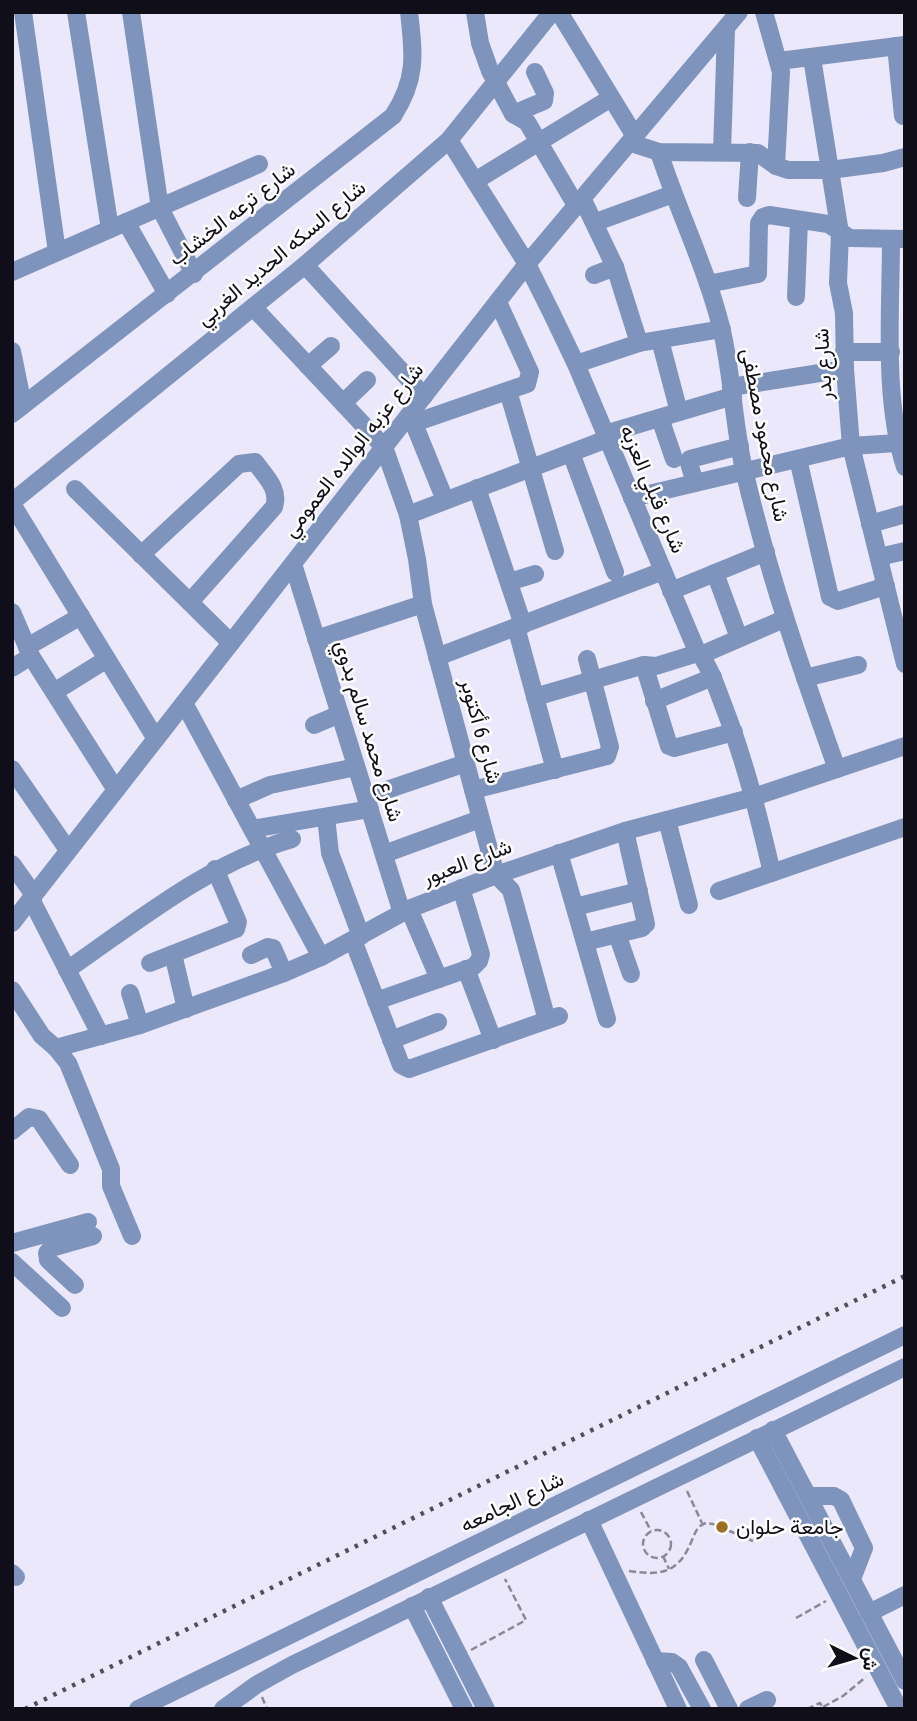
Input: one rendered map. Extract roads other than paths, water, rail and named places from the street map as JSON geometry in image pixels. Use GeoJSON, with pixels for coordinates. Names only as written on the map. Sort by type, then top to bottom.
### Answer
{"type":"FeatureCollection","features":[{"type":"Feature","properties":{"kind":"street"},"geometry":{"type":"LineString","coordinates":[[23,12],[57,252]]}},
{"type":"Feature","properties":{"kind":"street"},"geometry":{"type":"LineString","coordinates":[[76,12],[118,226],[167,294]]}},
{"type":"Feature","properties":{"kind":"street"},"geometry":{"type":"LineString","coordinates":[[131,12],[160,208],[194,274]]}},
{"type":"Feature","properties":{"kind":"street","name":"شارع ترعه الخشاب"},"geometry":{"type":"LineString","coordinates":[[18,409],[393,116],[405,98],[412,76],[414,54],[410,12]]}},
{"type":"Feature","properties":{"kind":"street"},"geometry":{"type":"LineString","coordinates":[[475,12],[484,57],[513,114],[527,122],[580,203],[596,222],[615,267],[639,344]]}},
{"type":"Feature","properties":{"kind":"street","name":"شارع السكه الحديد الغربي"},"geometry":{"type":"LineString","coordinates":[[12,503],[305,265],[449,140],[552,12]]}},
{"type":"Feature","properties":{"kind":"street"},"geometry":{"type":"LineString","coordinates":[[559,12],[633,140],[659,152],[750,152],[788,170],[830,170],[883,163],[905,157]]}},
{"type":"Feature","properties":{"kind":"street","name":"شارع عزبه الوالده العمومي"},"geometry":{"type":"LineString","coordinates":[[12,923],[384,447],[412,418],[424,396],[527,264],[739,12]]}},
{"type":"Feature","properties":{"kind":"street"},"geometry":{"type":"LineString","coordinates":[[764,12],[779,61],[781,83],[776,166]]}},
{"type":"Feature","properties":{"kind":"street"},"geometry":{"type":"LineString","coordinates":[[722,152],[726,30]]}},
{"type":"Feature","properties":{"kind":"street"},"geometry":{"type":"LineString","coordinates":[[779,61],[900,45],[903,116]]}},
{"type":"Feature","properties":{"kind":"street","name":"شارع بدر"},"geometry":{"type":"LineString","coordinates":[[812,58],[840,233],[838,283],[843,302],[851,446],[905,664]]}},
{"type":"Feature","properties":{"kind":"street"},"geometry":{"type":"LineString","coordinates":[[513,114],[544,101],[545,93],[536,72]]}},
{"type":"Feature","properties":{"kind":"street"},"geometry":{"type":"LineString","coordinates":[[475,181],[611,98]]}},
{"type":"Feature","properties":{"kind":"street","name":"شارع قبلي العزبه"},"geometry":{"type":"LineString","coordinates":[[449,140],[527,264],[576,364],[671,590],[713,677],[754,797],[772,873]]}},
{"type":"Feature","properties":{"kind":"street","name":"شارع محمود مصطفى"},"geometry":{"type":"LineString","coordinates":[[659,152],[722,329],[744,471],[784,619],[837,769]]}},
{"type":"Feature","properties":{"kind":"street"},"geometry":{"type":"LineString","coordinates":[[747,198],[750,152]]}},
{"type":"Feature","properties":{"kind":"street"},"geometry":{"type":"LineString","coordinates":[[12,272],[259,164]]}},
{"type":"Feature","properties":{"kind":"street"},"geometry":{"type":"LineString","coordinates":[[596,222],[673,194]]}},
{"type":"Feature","properties":{"kind":"street"},"geometry":{"type":"LineString","coordinates":[[708,284],[758,274],[759,223],[765,216],[828,224],[850,238],[898,239],[891,352],[893,408],[905,467]]}},
{"type":"Feature","properties":{"kind":"street"},"geometry":{"type":"LineString","coordinates":[[796,297],[799,220]]}},
{"type":"Feature","properties":{"kind":"street"},"geometry":{"type":"LineString","coordinates":[[305,265],[424,396]]}},
{"type":"Feature","properties":{"kind":"street"},"geometry":{"type":"LineString","coordinates":[[594,275],[615,267]]}},
{"type":"Feature","properties":{"kind":"street"},"geometry":{"type":"LineString","coordinates":[[445,500],[412,418],[527,384],[531,378],[530,372],[498,302]]}},
{"type":"Feature","properties":{"kind":"street"},"geometry":{"type":"LineString","coordinates":[[253,307],[384,447]]}},
{"type":"Feature","properties":{"kind":"street"},"geometry":{"type":"LineString","coordinates":[[576,364],[639,344],[722,329]]}},
{"type":"Feature","properties":{"kind":"street"},"geometry":{"type":"LineString","coordinates":[[660,340],[679,412]]}},
{"type":"Feature","properties":{"kind":"street"},"geometry":{"type":"LineString","coordinates":[[308,366],[331,346]]}},
{"type":"Feature","properties":{"kind":"street"},"geometry":{"type":"LineString","coordinates":[[12,351],[18,409]]}},
{"type":"Feature","properties":{"kind":"street"},"geometry":{"type":"LineString","coordinates":[[408,515],[571,453],[606,436],[732,392],[845,360],[891,352]]}},
{"type":"Feature","properties":{"kind":"street"},"geometry":{"type":"LineString","coordinates":[[343,403],[367,380]]}},
{"type":"Feature","properties":{"kind":"street"},"geometry":{"type":"LineString","coordinates":[[508,391],[555,551]]}},
{"type":"Feature","properties":{"kind":"street"},"geometry":{"type":"LineString","coordinates":[[660,418],[674,459]]}},
{"type":"Feature","properties":{"kind":"street"},"geometry":{"type":"LineString","coordinates":[[632,498],[851,446],[901,445]]}},
{"type":"Feature","properties":{"kind":"street"},"geometry":{"type":"LineString","coordinates":[[695,483],[689,463],[691,459],[740,446]]}},
{"type":"Feature","properties":{"kind":"street","name":"شارع 6 أكتوبر"},"geometry":{"type":"LineString","coordinates":[[384,447],[408,515],[418,559],[423,604],[496,875],[511,890],[553,1018],[493,1040]]}},
{"type":"Feature","properties":{"kind":"street"},"geometry":{"type":"LineString","coordinates":[[571,453],[615,572]]}},
{"type":"Feature","properties":{"kind":"street"},"geometry":{"type":"LineString","coordinates":[[798,459],[830,597],[838,601],[886,586]]}},
{"type":"Feature","properties":{"kind":"street"},"geometry":{"type":"LineString","coordinates":[[141,555],[239,464],[255,462],[274,488],[274,507],[190,603]]}},
{"type":"Feature","properties":{"kind":"street"},"geometry":{"type":"LineString","coordinates":[[477,488],[509,582],[555,770]]}},
{"type":"Feature","properties":{"kind":"street"},"geometry":{"type":"LineString","coordinates":[[75,489],[231,643]]}},
{"type":"Feature","properties":{"kind":"street"},"geometry":{"type":"LineString","coordinates":[[12,503],[156,739]]}},
{"type":"Feature","properties":{"kind":"street"},"geometry":{"type":"LineString","coordinates":[[870,524],[905,514]]}},
{"type":"Feature","properties":{"kind":"street"},"geometry":{"type":"LineString","coordinates":[[879,557],[905,551]]}},
{"type":"Feature","properties":{"kind":"street"},"geometry":{"type":"LineString","coordinates":[[671,590],[766,552]]}},
{"type":"Feature","properties":{"kind":"street","name":"شارع محمد سالم بدوي"},"geometry":{"type":"LineString","coordinates":[[293,564],[384,855],[406,911],[439,979]]}},
{"type":"Feature","properties":{"kind":"street"},"geometry":{"type":"LineString","coordinates":[[437,657],[663,571]]}},
{"type":"Feature","properties":{"kind":"street"},"geometry":{"type":"LineString","coordinates":[[509,582],[535,573]]}},
{"type":"Feature","properties":{"kind":"street"},"geometry":{"type":"LineString","coordinates":[[715,573],[739,638]]}},
{"type":"Feature","properties":{"kind":"street"},"geometry":{"type":"LineString","coordinates":[[316,639],[423,604]]}},
{"type":"Feature","properties":{"kind":"street"},"geometry":{"type":"LineString","coordinates":[[12,612],[29,651],[116,790]]}},
{"type":"Feature","properties":{"kind":"street"},"geometry":{"type":"LineString","coordinates":[[12,668],[29,651],[80,616]]}},
{"type":"Feature","properties":{"kind":"street"},"geometry":{"type":"LineString","coordinates":[[535,697],[644,665],[656,666],[700,654],[784,619]]}},
{"type":"Feature","properties":{"kind":"street"},"geometry":{"type":"LineString","coordinates":[[54,692],[107,659]]}},
{"type":"Feature","properties":{"kind":"street"},"geometry":{"type":"LineString","coordinates":[[473,790],[605,758],[610,747],[587,659]]}},
{"type":"Feature","properties":{"kind":"street"},"geometry":{"type":"LineString","coordinates":[[644,665],[667,743],[671,747],[734,732]]}},
{"type":"Feature","properties":{"kind":"street"},"geometry":{"type":"LineString","coordinates":[[805,678],[858,665]]}},
{"type":"Feature","properties":{"kind":"street"},"geometry":{"type":"LineString","coordinates":[[654,701],[713,677]]}},
{"type":"Feature","properties":{"kind":"street"},"geometry":{"type":"LineString","coordinates":[[184,703],[321,957]]}},
{"type":"Feature","properties":{"kind":"street"},"geometry":{"type":"LineString","coordinates":[[314,725],[340,714]]}},
{"type":"Feature","properties":{"kind":"street","name":"شارع العبور"},"geometry":{"type":"LineString","coordinates":[[56,1048],[140,1025],[284,973],[321,957],[406,911],[496,875],[625,831],[754,797],[905,747]]}},
{"type":"Feature","properties":{"kind":"street"},"geometry":{"type":"LineString","coordinates":[[252,829],[326,817],[466,763]]}},
{"type":"Feature","properties":{"kind":"street"},"geometry":{"type":"LineString","coordinates":[[236,800],[270,785],[356,767]]}},
{"type":"Feature","properties":{"kind":"street"},"geometry":{"type":"LineString","coordinates":[[12,769],[68,850]]}},
{"type":"Feature","properties":{"kind":"street"},"geometry":{"type":"LineString","coordinates":[[326,817],[330,853],[376,1001],[401,1065],[407,1069],[493,1040],[466,969]]}},
{"type":"Feature","properties":{"kind":"street"},"geometry":{"type":"LineString","coordinates":[[384,855],[481,819]]}},
{"type":"Feature","properties":{"kind":"street"},"geometry":{"type":"LineString","coordinates":[[667,820],[689,905]]}},
{"type":"Feature","properties":{"kind":"street"},"geometry":{"type":"LineString","coordinates":[[719,891],[905,827]]}},
{"type":"Feature","properties":{"kind":"street"},"geometry":{"type":"LineString","coordinates":[[585,942],[642,928],[646,924],[625,831]]}},
{"type":"Feature","properties":{"kind":"street"},"geometry":{"type":"LineString","coordinates":[[67,970],[215,869],[262,848],[292,839]]}},
{"type":"Feature","properties":{"kind":"street"},"geometry":{"type":"LineString","coordinates":[[559,853],[607,1019]]}},
{"type":"Feature","properties":{"kind":"street"},"geometry":{"type":"LineString","coordinates":[[12,864],[33,897],[101,1036]]}},
{"type":"Feature","properties":{"kind":"street"},"geometry":{"type":"LineString","coordinates":[[150,963],[237,927],[238,922],[215,869]]}},
{"type":"Feature","properties":{"kind":"street"},"geometry":{"type":"LineString","coordinates":[[376,1001],[477,964],[481,954],[461,888]]}},
{"type":"Feature","properties":{"kind":"street"},"geometry":{"type":"LineString","coordinates":[[575,907],[639,891]]}},
{"type":"Feature","properties":{"kind":"street"},"geometry":{"type":"LineString","coordinates":[[617,934],[631,974]]}},
{"type":"Feature","properties":{"kind":"street"},"geometry":{"type":"LineString","coordinates":[[251,955],[268,947],[273,948],[284,973]]}},
{"type":"Feature","properties":{"kind":"street"},"geometry":{"type":"LineString","coordinates":[[173,954],[186,1009]]}},
{"type":"Feature","properties":{"kind":"street"},"geometry":{"type":"LineString","coordinates":[[12,990],[42,1036],[68,1063],[111,1169],[111,1186],[132,1236]]}},
{"type":"Feature","properties":{"kind":"street"},"geometry":{"type":"LineString","coordinates":[[130,993],[140,1025]]}},
{"type":"Feature","properties":{"kind":"street"},"geometry":{"type":"LineString","coordinates":[[391,1040],[438,1022]]}},
{"type":"Feature","properties":{"kind":"street"},"geometry":{"type":"LineString","coordinates":[[12,1131],[29,1117],[38,1119],[70,1164]]}},
{"type":"Feature","properties":{"kind":"street"},"geometry":{"type":"LineString","coordinates":[[12,1242],[84,1231],[51,1248],[46,1256],[75,1285]]}},
{"type":"Feature","properties":{"kind":"street"},"geometry":{"type":"LineString","coordinates":[[12,1262],[62,1308]]}},
{"type":"Feature","properties":{"kind":"street","name":"شارع الجامعه"},"geometry":{"type":"LineString","coordinates":[[138,1709],[169,1699],[905,1335]]}},
{"type":"Feature","properties":{"kind":"street"},"geometry":{"type":"LineString","coordinates":[[223,1709],[274,1674],[905,1367]]}},
{"type":"Feature","properties":{"kind":"street"},"geometry":{"type":"LineString","coordinates":[[765,1434],[808,1496],[905,1681]]}},
{"type":"Feature","properties":{"kind":"street"},"geometry":{"type":"LineString","coordinates":[[765,1434],[838,1595],[899,1709]]}},
{"type":"Feature","properties":{"kind":"street"},"geometry":{"type":"LineString","coordinates":[[808,1496],[834,1496],[844,1504],[864,1548],[852,1580]]}},
{"type":"Feature","properties":{"kind":"street"},"geometry":{"type":"LineString","coordinates":[[589,1520],[678,1709]]}},
{"type":"Feature","properties":{"kind":"street"},"geometry":{"type":"LineString","coordinates":[[869,1613],[905,1595]]}},
{"type":"Feature","properties":{"kind":"street"},"geometry":{"type":"LineString","coordinates":[[429,1597],[486,1709]]}},
{"type":"Feature","properties":{"kind":"street"},"geometry":{"type":"LineString","coordinates":[[412,1605],[464,1709]]}},
{"type":"Feature","properties":{"kind":"street"},"geometry":{"type":"LineString","coordinates":[[704,1660],[729,1709]]}},
{"type":"Feature","properties":{"kind":"street"},"geometry":{"type":"LineString","coordinates":[[656,1661],[672,1662],[679,1667],[702,1709]]}},
{"type":"Feature","properties":{"kind":"street"},"geometry":{"type":"LineString","coordinates":[[169,1699],[181,1709]]}},
{"type":"Feature","properties":{"kind":"street"},"geometry":{"type":"LineString","coordinates":[[748,1709],[767,1700]]}},
{"type":"Feature","properties":{"kind":"railway"},"geometry":{"type":"LineString","coordinates":[[25,1709],[905,1276]]}},
{"type":"Feature","properties":{"kind":"place","name":"جامعة حلوان"},"geometry":{"type":"Point","coordinates":[722,1527]}}]}
